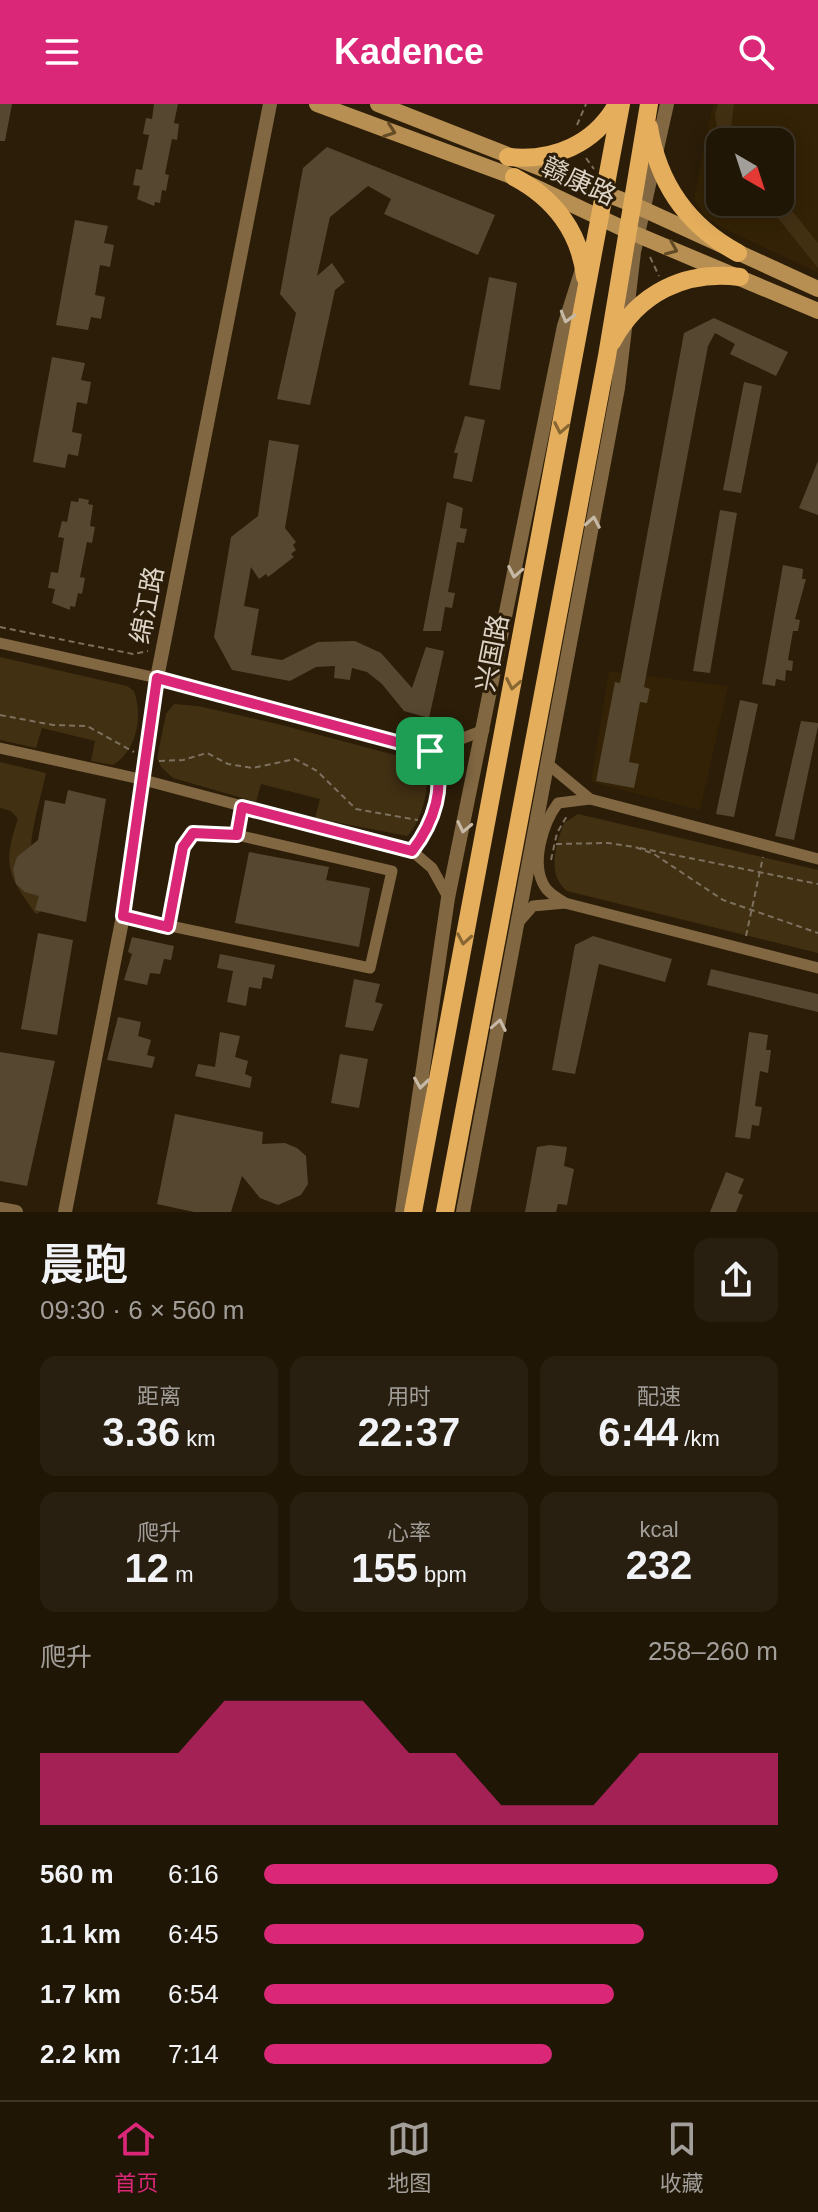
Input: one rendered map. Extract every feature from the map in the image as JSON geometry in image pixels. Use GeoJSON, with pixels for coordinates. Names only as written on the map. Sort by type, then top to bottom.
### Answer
{"type":"FeatureCollection","features":[{"type":"Feature","properties":{"kind":"main road","name":"赣康路"},"geometry":{"type":"LineString","coordinates":[[317,104],[514,177],[632,232],[818,311]]}},
{"type":"Feature","properties":{"kind":"main road","name":"赣康路"},"geometry":{"type":"LineString","coordinates":[[378,104],[637,206],[818,289]]}},
{"type":"Feature","properties":{"kind":"main road"},"geometry":{"type":"LineString","coordinates":[[648,107],[656,159],[673,194],[691,218],[738,253]]}},
{"type":"Feature","properties":{"kind":"main road"},"geometry":{"type":"LineString","coordinates":[[445,1212],[637,206],[648,107]]}},
{"type":"Feature","properties":{"kind":"main road"},"geometry":{"type":"LineString","coordinates":[[508,157],[535,158],[561,153],[584,140],[614,108]]}},
{"type":"Feature","properties":{"kind":"main road","name":"兴国路"},"geometry":{"type":"LineString","coordinates":[[413,1212],[584,312],[614,108]]}},
{"type":"Feature","properties":{"kind":"main road"},"geometry":{"type":"LineString","coordinates":[[514,177],[539,192],[560,213],[576,239],[583,264],[584,312]]}},
{"type":"Feature","properties":{"kind":"main road"},"geometry":{"type":"LineString","coordinates":[[607,356],[625,321],[657,292],[683,280],[711,275],[740,277]]}},
{"type":"Feature","properties":{"kind":"street","name":"绵江路"},"geometry":{"type":"LineString","coordinates":[[65,1212],[123,916],[140,779],[157,678],[270,104]]}},
{"type":"Feature","properties":{"kind":"street"},"geometry":{"type":"LineString","coordinates":[[637,206],[656,159],[667,104]]}},
{"type":"Feature","properties":{"kind":"street"},"geometry":{"type":"LineString","coordinates":[[402,1212],[448,898],[564,326],[598,216]]}},
{"type":"Feature","properties":{"kind":"street"},"geometry":{"type":"LineString","coordinates":[[463,1212],[618,388],[632,232]]}},
{"type":"Feature","properties":{"kind":"street"},"geometry":{"type":"LineString","coordinates":[[0,643],[157,678],[430,751],[484,730]]}},
{"type":"Feature","properties":{"kind":"street"},"geometry":{"type":"LineString","coordinates":[[0,748],[140,779],[412,851],[432,868],[448,898]]}},
{"type":"Feature","properties":{"kind":"street"},"geometry":{"type":"LineString","coordinates":[[412,851],[430,825],[439,787],[439,769],[430,751]]}},
{"type":"Feature","properties":{"kind":"street"},"geometry":{"type":"LineString","coordinates":[[549,765],[590,799]]}},
{"type":"Feature","properties":{"kind":"street"},"geometry":{"type":"LineString","coordinates":[[565,903],[546,890],[538,873],[550,813],[558,803],[590,799],[818,859]]}},
{"type":"Feature","properties":{"kind":"street"},"geometry":{"type":"LineString","coordinates":[[237,835],[242,807]]}},
{"type":"Feature","properties":{"kind":"street"},"geometry":{"type":"LineString","coordinates":[[123,916],[168,927],[370,968],[392,871],[237,835],[193,833],[183,847],[168,927]]}},
{"type":"Feature","properties":{"kind":"street"},"geometry":{"type":"LineString","coordinates":[[519,923],[533,906],[565,903],[818,968]]}},
{"type":"Feature","properties":{"kind":"street"},"geometry":{"type":"LineString","coordinates":[[0,1209],[16,1212]]}},
{"type":"Feature","properties":{"kind":"path"},"geometry":{"type":"LineString","coordinates":[[574,130],[586,104]]}},
{"type":"Feature","properties":{"kind":"path"},"geometry":{"type":"LineString","coordinates":[[0,627],[133,654],[153,648]]}},
{"type":"Feature","properties":{"kind":"path"},"geometry":{"type":"LineString","coordinates":[[0,715],[53,725],[87,726],[114,744],[134,752]]}},
{"type":"Feature","properties":{"kind":"path"},"geometry":{"type":"LineString","coordinates":[[129,760],[137,743]]}},
{"type":"Feature","properties":{"kind":"path"},"geometry":{"type":"LineString","coordinates":[[157,771],[153,761],[183,760],[207,753],[228,764],[253,768],[295,759],[317,771],[356,809],[424,820],[420,829]]}},
{"type":"Feature","properties":{"kind":"path"},"geometry":{"type":"LineString","coordinates":[[551,863],[554,844],[565,816],[574,811]]}},
{"type":"Feature","properties":{"kind":"path"},"geometry":{"type":"LineString","coordinates":[[554,844],[580,842],[635,847],[760,869],[818,884]]}},
{"type":"Feature","properties":{"kind":"path"},"geometry":{"type":"LineString","coordinates":[[635,847],[654,854],[705,890],[751,912],[818,933]]}},
{"type":"Feature","properties":{"kind":"path"},"geometry":{"type":"LineString","coordinates":[[745,938],[764,851]]}},
{"type":"Feature","properties":{"kind":"shaded area"},"geometry":{"type":"Polygon","coordinates":[[[713,104],[818,104],[818,273],[717,225],[703,214],[694,199],[706,139],[706,216],[794,216],[794,128],[708,128],[713,104]]]}},
{"type":"Feature","properties":{"kind":"shaded area"},"geometry":{"type":"Polygon","coordinates":[[[718,104],[734,104],[731,128],[717,128],[715,115],[718,104]]]}},
{"type":"Feature","properties":{"kind":"shaded area"},"geometry":{"type":"Polygon","coordinates":[[[794,213],[818,243],[818,268],[776,216],[794,216],[794,213]]]}},
{"type":"Feature","properties":{"kind":"shaded area"},"geometry":{"type":"Polygon","coordinates":[[[0,657],[127,686],[134,691],[138,722],[128,751],[113,765],[91,761],[95,741],[42,728],[36,748],[0,740],[0,657]]]}},
{"type":"Feature","properties":{"kind":"shaded area"},"geometry":{"type":"Polygon","coordinates":[[[609,671],[728,686],[700,810],[591,782],[609,671]]]}},
{"type":"Feature","properties":{"kind":"shaded area"},"geometry":{"type":"Polygon","coordinates":[[[174,704],[198,706],[278,724],[421,762],[427,778],[417,821],[407,836],[315,818],[320,799],[261,784],[256,802],[173,778],[161,767],[157,758],[166,714],[174,704]]]}},
{"type":"Feature","properties":{"kind":"shaded area"},"geometry":{"type":"Polygon","coordinates":[[[0,762],[46,773],[31,842],[33,874],[46,909],[36,914],[19,890],[10,870],[10,848],[18,819],[11,811],[0,808],[0,762]]]}},
{"type":"Feature","properties":{"kind":"shaded area"},"geometry":{"type":"Polygon","coordinates":[[[578,814],[818,870],[818,953],[567,891],[557,877],[556,850],[564,823],[578,814]]]}},
{"type":"Feature","properties":{"kind":"building"},"geometry":{"type":"Polygon","coordinates":[[[0,104],[12,104],[5,141],[0,141],[0,104]]]}},
{"type":"Feature","properties":{"kind":"building"},"geometry":{"type":"Polygon","coordinates":[[[154,104],[178,104],[174,123],[179,124],[177,140],[172,139],[165,174],[169,175],[166,191],[162,190],[160,203],[155,202],[154,206],[137,199],[140,186],[133,185],[136,169],[142,170],[149,135],[143,134],[146,118],[152,119],[154,104]]]}},
{"type":"Feature","properties":{"kind":"building"},"geometry":{"type":"Polygon","coordinates":[[[327,147],[495,215],[478,255],[384,214],[391,199],[368,186],[330,217],[317,276],[332,263],[345,282],[335,290],[310,405],[277,399],[296,313],[280,294],[303,168],[327,147]]]}},
{"type":"Feature","properties":{"kind":"building"},"geometry":{"type":"Polygon","coordinates":[[[75,220],[108,226],[104,243],[114,245],[110,267],[100,265],[95,295],[105,297],[101,319],[91,317],[88,330],[56,325],[75,220]]]}},
{"type":"Feature","properties":{"kind":"building"},"geometry":{"type":"Polygon","coordinates":[[[489,277],[517,283],[500,390],[469,385],[489,277]]]}},
{"type":"Feature","properties":{"kind":"building"},"geometry":{"type":"Polygon","coordinates":[[[714,318],[788,352],[776,376],[730,354],[735,344],[715,333],[708,346],[644,687],[650,689],[647,703],[640,702],[629,762],[639,764],[634,788],[596,781],[615,682],[620,683],[684,333],[714,318]]]}},
{"type":"Feature","properties":{"kind":"building"},"geometry":{"type":"Polygon","coordinates":[[[52,357],[85,363],[81,380],[91,382],[87,404],[77,402],[72,432],[82,434],[78,456],[68,454],[65,468],[33,462],[52,357]]]}},
{"type":"Feature","properties":{"kind":"building"},"geometry":{"type":"Polygon","coordinates":[[[744,382],[762,386],[741,493],[723,490],[744,382]]]}},
{"type":"Feature","properties":{"kind":"building"},"geometry":{"type":"Polygon","coordinates":[[[465,416],[485,420],[472,482],[453,478],[458,453],[454,453],[465,416]]]}},
{"type":"Feature","properties":{"kind":"building"},"geometry":{"type":"Polygon","coordinates":[[[269,440],[299,445],[285,528],[296,542],[293,545],[296,550],[291,554],[294,557],[268,577],[266,574],[259,579],[251,567],[244,606],[259,609],[251,655],[282,660],[318,642],[355,641],[381,653],[412,688],[426,647],[444,651],[429,718],[404,711],[382,684],[367,672],[352,668],[350,680],[334,678],[335,666],[316,667],[290,681],[232,670],[214,637],[231,537],[258,516],[269,440]]]}},
{"type":"Feature","properties":{"kind":"building"},"geometry":{"type":"Polygon","coordinates":[[[818,461],[818,515],[799,508],[818,461]]]}},
{"type":"Feature","properties":{"kind":"building"},"geometry":{"type":"Polygon","coordinates":[[[79,498],[89,500],[88,504],[93,505],[90,526],[95,527],[92,543],[87,542],[80,577],[85,578],[82,594],[78,593],[75,607],[70,606],[70,610],[52,603],[55,589],[48,588],[51,572],[58,573],[64,538],[58,537],[62,521],[67,522],[71,501],[78,502],[79,498]]]}},
{"type":"Feature","properties":{"kind":"building"},"geometry":{"type":"Polygon","coordinates":[[[447,502],[463,508],[460,528],[467,529],[464,543],[457,542],[448,592],[455,593],[452,608],[445,607],[441,631],[423,631],[447,502]]]}},
{"type":"Feature","properties":{"kind":"building"},"geometry":{"type":"Polygon","coordinates":[[[720,510],[737,513],[710,673],[693,671],[720,510]]]}},
{"type":"Feature","properties":{"kind":"building"},"geometry":{"type":"Polygon","coordinates":[[[783,565],[803,569],[802,579],[806,579],[795,619],[800,620],[798,631],[793,631],[788,660],[793,661],[792,671],[786,670],[785,681],[776,679],[775,686],[762,684],[783,565]]]}},
{"type":"Feature","properties":{"kind":"building"},"geometry":{"type":"Polygon","coordinates":[[[740,700],[758,704],[734,817],[716,814],[740,700]]]}},
{"type":"Feature","properties":{"kind":"building"},"geometry":{"type":"Polygon","coordinates":[[[801,721],[818,723],[818,726],[794,840],[775,836],[801,721]]]}},
{"type":"Feature","properties":{"kind":"building"},"geometry":{"type":"Polygon","coordinates":[[[68,790],[106,799],[86,922],[35,910],[39,896],[25,892],[16,884],[13,869],[17,857],[38,840],[45,800],[65,804],[68,790]]]}},
{"type":"Feature","properties":{"kind":"building"},"geometry":{"type":"Polygon","coordinates":[[[249,852],[329,867],[326,880],[370,888],[359,947],[235,923],[249,852]]]}},
{"type":"Feature","properties":{"kind":"building"},"geometry":{"type":"Polygon","coordinates":[[[38,933],[73,940],[57,1035],[21,1029],[38,933]]]}},
{"type":"Feature","properties":{"kind":"building"},"geometry":{"type":"Polygon","coordinates":[[[593,936],[672,959],[665,982],[599,964],[575,1074],[552,1070],[575,945],[593,936]]]}},
{"type":"Feature","properties":{"kind":"building"},"geometry":{"type":"Polygon","coordinates":[[[132,937],[174,946],[171,960],[164,959],[160,974],[150,973],[147,985],[124,980],[132,954],[128,952],[132,937]]]}},
{"type":"Feature","properties":{"kind":"building"},"geometry":{"type":"Polygon","coordinates":[[[220,954],[275,965],[272,979],[263,977],[261,989],[249,987],[246,1006],[227,1002],[233,971],[217,968],[220,954]]]}},
{"type":"Feature","properties":{"kind":"building"},"geometry":{"type":"Polygon","coordinates":[[[711,969],[818,994],[818,1012],[707,985],[711,969]]]}},
{"type":"Feature","properties":{"kind":"building"},"geometry":{"type":"Polygon","coordinates":[[[354,979],[380,984],[375,1002],[383,1004],[373,1031],[345,1027],[354,979]]]}},
{"type":"Feature","properties":{"kind":"building"},"geometry":{"type":"Polygon","coordinates":[[[118,1017],[141,1022],[138,1036],[151,1040],[147,1055],[155,1057],[152,1068],[107,1060],[118,1017]]]}},
{"type":"Feature","properties":{"kind":"building"},"geometry":{"type":"Polygon","coordinates":[[[220,1032],[240,1036],[235,1057],[248,1061],[245,1074],[252,1077],[250,1088],[195,1076],[198,1064],[215,1067],[220,1032]]]}},
{"type":"Feature","properties":{"kind":"building"},"geometry":{"type":"Polygon","coordinates":[[[749,1032],[768,1035],[766,1050],[771,1050],[768,1073],[760,1071],[755,1106],[762,1107],[759,1126],[752,1125],[750,1139],[735,1137],[749,1032]]]}},
{"type":"Feature","properties":{"kind":"building"},"geometry":{"type":"Polygon","coordinates":[[[0,1052],[55,1061],[27,1186],[0,1181],[0,1052]]]}},
{"type":"Feature","properties":{"kind":"building"},"geometry":{"type":"Polygon","coordinates":[[[340,1054],[368,1059],[359,1108],[331,1103],[340,1054]]]}},
{"type":"Feature","properties":{"kind":"building"},"geometry":{"type":"Polygon","coordinates":[[[175,1114],[263,1132],[262,1144],[285,1143],[297,1148],[306,1156],[308,1184],[301,1195],[278,1205],[260,1198],[242,1176],[231,1212],[194,1212],[157,1204],[175,1114]]]}},
{"type":"Feature","properties":{"kind":"building"},"geometry":{"type":"Polygon","coordinates":[[[537,1147],[567,1147],[564,1166],[574,1169],[567,1205],[558,1204],[556,1212],[525,1212],[537,1147]]]}},
{"type":"Feature","properties":{"kind":"building"},"geometry":{"type":"Polygon","coordinates":[[[726,1172],[744,1179],[738,1193],[743,1195],[736,1212],[710,1212],[726,1172]]]}},
{"type":"Feature","properties":{"kind":"route"},"geometry":{"type":"LineString","coordinates":[[157,678],[430,751],[439,769],[439,787],[430,825],[412,851],[242,807],[237,835],[193,833],[183,847],[168,927],[123,916],[140,779],[157,678]]}}]}
